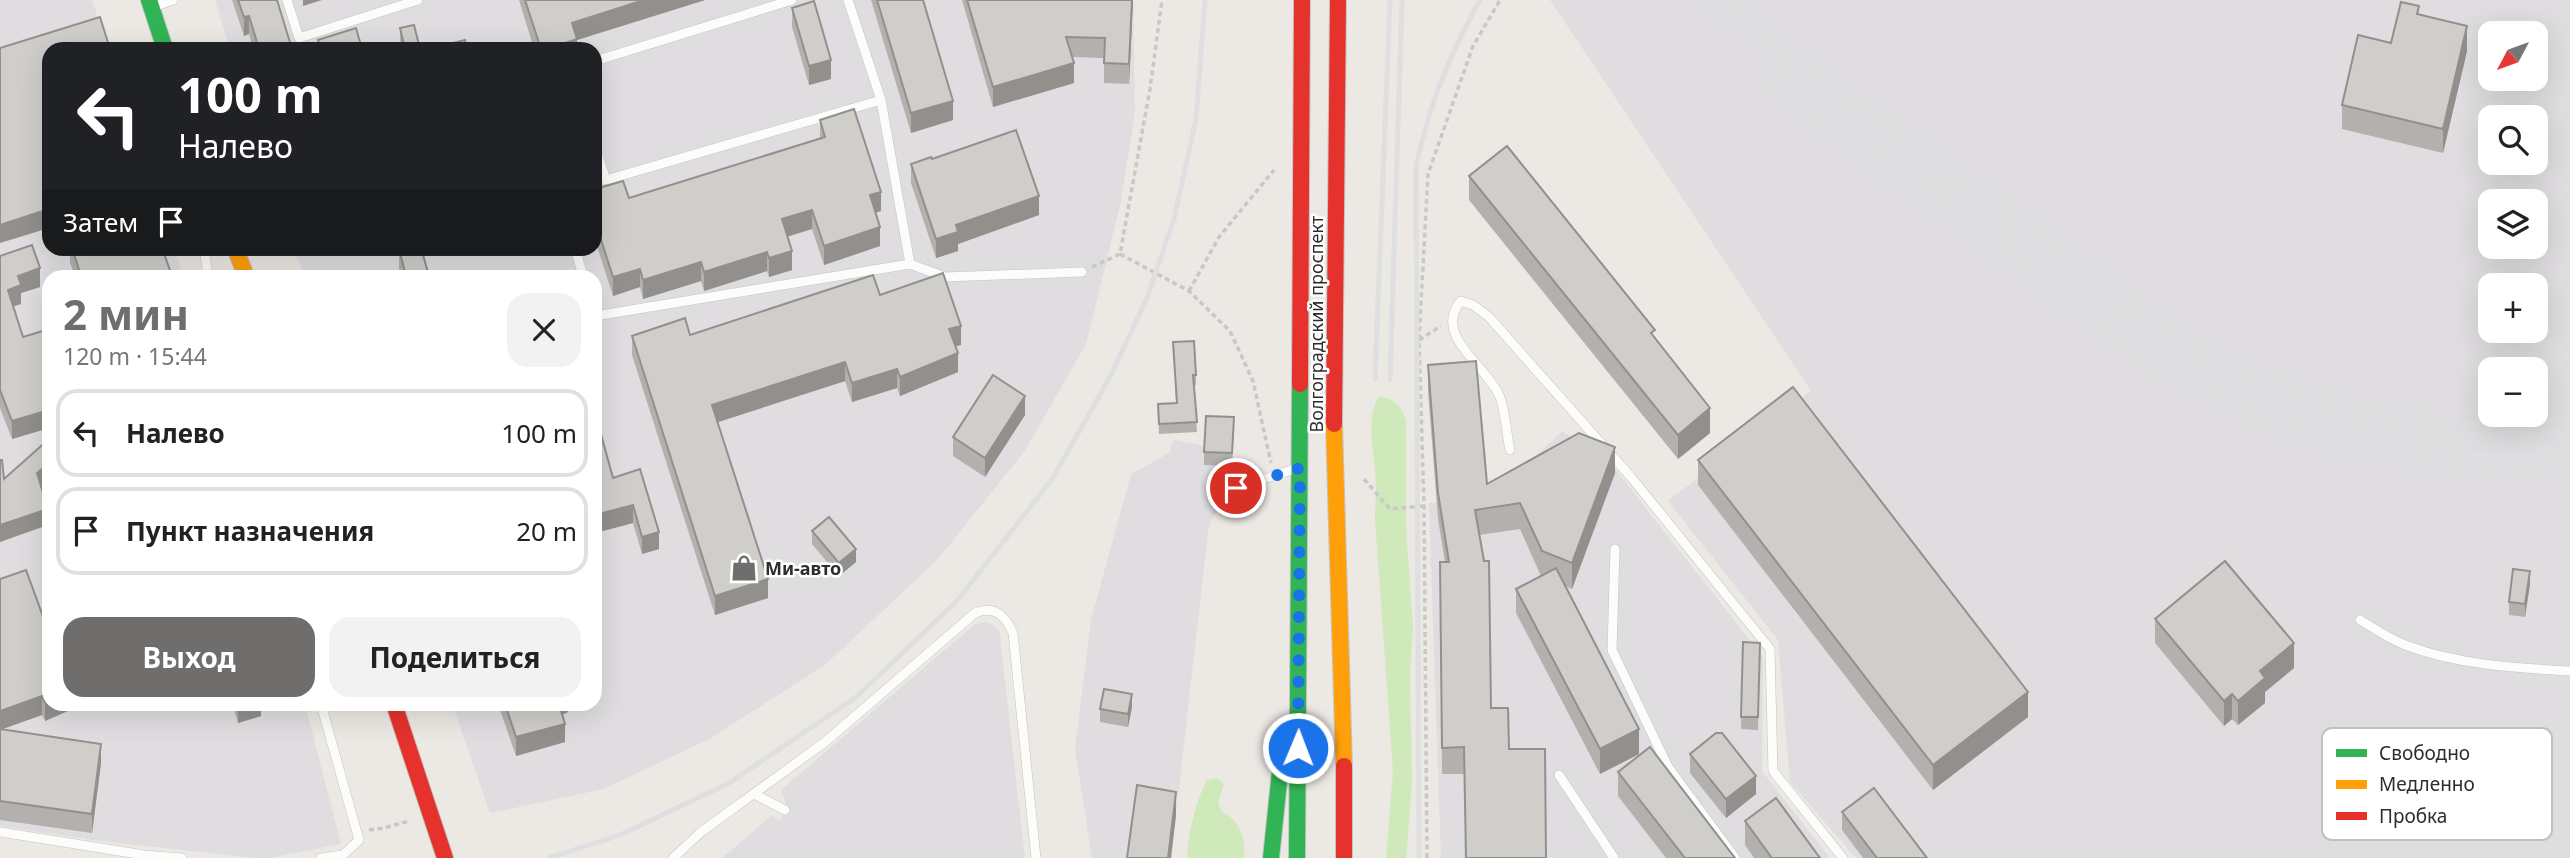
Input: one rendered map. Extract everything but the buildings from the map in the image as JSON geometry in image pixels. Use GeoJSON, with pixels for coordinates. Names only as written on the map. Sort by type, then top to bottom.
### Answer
{"type":"FeatureCollection","features":[{"type":"Feature","properties":{"kind":"main road","name":"Волгоградский проспект"},"geometry":{"type":"LineString","coordinates":[[1297,858],[1302,0]]}},
{"type":"Feature","properties":{"kind":"main road","name":"Волгоградский проспект"},"geometry":{"type":"LineString","coordinates":[[1338,0],[1334,447],[1344,732],[1344,858]]}},
{"type":"Feature","properties":{"kind":"main road"},"geometry":{"type":"LineString","coordinates":[[150,4],[163,42]]}},
{"type":"Feature","properties":{"kind":"main road"},"geometry":{"type":"LineString","coordinates":[[1271,858],[1299,584]]}},
{"type":"Feature","properties":{"kind":"main road"},"geometry":{"type":"LineString","coordinates":[[396,711],[445,858]]}},
{"type":"Feature","properties":{"kind":"lane"},"geometry":{"type":"LineString","coordinates":[[150,4],[173,0]]}},
{"type":"Feature","properties":{"kind":"lane"},"geometry":{"type":"LineString","coordinates":[[287,0],[299,38],[418,0]]}},
{"type":"Feature","properties":{"kind":"lane"},"geometry":{"type":"LineString","coordinates":[[602,59],[792,0]]}},
{"type":"Feature","properties":{"kind":"lane"},"geometry":{"type":"LineString","coordinates":[[848,0],[881,100],[910,264]]}},
{"type":"Feature","properties":{"kind":"lane"},"geometry":{"type":"LineString","coordinates":[[602,168],[606,180],[881,100]]}},
{"type":"Feature","properties":{"kind":"lane"},"geometry":{"type":"LineString","coordinates":[[602,315],[910,264],[945,277],[1082,272]]}},
{"type":"Feature","properties":{"kind":"lane"},"geometry":{"type":"LineString","coordinates":[[1510,450],[1499,395],[1455,335],[1451,319],[1454,309],[1461,301],[1473,305],[1489,317],[1631,477],[1770,649],[1773,771],[1843,858]]}},
{"type":"Feature","properties":{"kind":"lane"},"geometry":{"type":"LineString","coordinates":[[1236,488],[1300,468]]}},
{"type":"Feature","properties":{"kind":"lane"},"geometry":{"type":"LineString","coordinates":[[1615,549],[1612,650],[1668,767],[1735,858]]}},
{"type":"Feature","properties":{"kind":"lane"},"geometry":{"type":"LineString","coordinates":[[673,858],[701,832],[825,742],[975,613],[985,609],[997,611],[1007,620],[1013,632],[1036,858]]}},
{"type":"Feature","properties":{"kind":"lane"},"geometry":{"type":"LineString","coordinates":[[2360,620],[2404,645],[2424,652],[2494,665],[2570,671]]}},
{"type":"Feature","properties":{"kind":"lane"},"geometry":{"type":"LineString","coordinates":[[321,858],[343,855],[359,840],[323,711]]}},
{"type":"Feature","properties":{"kind":"lane"},"geometry":{"type":"LineString","coordinates":[[1559,775],[1614,858]]}},
{"type":"Feature","properties":{"kind":"lane"},"geometry":{"type":"LineString","coordinates":[[754,793],[785,810]]}},
{"type":"Feature","properties":{"kind":"lane"},"geometry":{"type":"LineString","coordinates":[[0,832],[144,855],[182,858]]}},
{"type":"Feature","properties":{"kind":"path"},"geometry":{"type":"LineString","coordinates":[[1120,254],[1150,89],[1161,0]]}},
{"type":"Feature","properties":{"kind":"path"},"geometry":{"type":"LineString","coordinates":[[1427,858],[1424,506],[1419,340],[1428,174],[1473,46],[1500,0]]}},
{"type":"Feature","properties":{"kind":"path"},"geometry":{"type":"LineString","coordinates":[[1188,291],[1219,237],[1274,170]]}},
{"type":"Feature","properties":{"kind":"path"},"geometry":{"type":"LineString","coordinates":[[1082,272],[1120,254]]}},
{"type":"Feature","properties":{"kind":"path"},"geometry":{"type":"LineString","coordinates":[[1120,254],[1188,291],[1230,331],[1253,381],[1274,475]]}},
{"type":"Feature","properties":{"kind":"path"},"geometry":{"type":"LineString","coordinates":[[1419,340],[1451,319]]}},
{"type":"Feature","properties":{"kind":"path"},"geometry":{"type":"LineString","coordinates":[[1364,480],[1390,509],[1424,506]]}},
{"type":"Feature","properties":{"kind":"path"},"geometry":{"type":"LineString","coordinates":[[384,828],[412,820]]}},
{"type":"Feature","properties":{"kind":"shaded area"},"geometry":{"type":"Polygon","coordinates":[[[0,0],[92,0],[106,42],[42,42],[42,256],[176,256],[181,270],[42,270],[42,711],[307,711],[341,844],[270,858],[256,858],[92,840],[0,826],[0,0]]]}},
{"type":"Feature","properties":{"kind":"shaded area"},"geometry":{"type":"Polygon","coordinates":[[[215,0],[1133,0],[1135,110],[1121,202],[1086,344],[1024,452],[938,559],[826,664],[711,738],[604,789],[490,813],[454,711],[602,711],[602,270],[302,270],[297,256],[602,256],[602,42],[228,42],[215,0]]]}},
{"type":"Feature","properties":{"kind":"shaded area"},"geometry":{"type":"Polygon","coordinates":[[[1550,0],[2570,0],[2570,858],[1856,858],[1790,782],[1778,640],[1668,501],[1811,391],[1550,0]]]}},
{"type":"Feature","properties":{"kind":"shaded area"},"geometry":{"type":"Polygon","coordinates":[[[1562,431],[1612,465],[1763,657],[1762,771],[1830,858],[1441,858],[1429,503],[1489,501],[1562,431]]]}},
{"type":"Feature","properties":{"kind":"shaded area"},"geometry":{"type":"Polygon","coordinates":[[[1174,440],[1205,446],[1232,466],[1237,493],[1220,506],[1208,532],[1171,858],[1092,858],[1075,749],[1091,620],[1131,474],[1169,453],[1174,440]]]}},
{"type":"Feature","properties":{"kind":"shaded area"},"geometry":{"type":"Polygon","coordinates":[[[988,622],[999,630],[1025,858],[722,858],[772,815],[780,821],[785,809],[781,790],[975,624],[988,622]]]}},
{"type":"Feature","properties":{"kind":"green space"},"geometry":{"type":"Polygon","coordinates":[[[1379,396],[1397,404],[1406,421],[1406,527],[1413,627],[1410,676],[1412,783],[1406,858],[1386,858],[1393,772],[1371,428],[1379,396]]]}},
{"type":"Feature","properties":{"kind":"green space"},"geometry":{"type":"Polygon","coordinates":[[[1217,778],[1224,784],[1218,803],[1222,812],[1233,820],[1240,831],[1244,858],[1187,858],[1199,797],[1207,780],[1217,778]]]}},
{"type":"Feature","properties":{"kind":"railway"},"geometry":{"type":"LineString","coordinates":[[549,858],[620,835],[729,783],[855,698],[956,602],[1053,478],[1111,375],[1147,298],[1174,219],[1196,119],[1205,0]]}},
{"type":"Feature","properties":{"kind":"railway"},"geometry":{"type":"LineString","coordinates":[[1375,379],[1390,0]]}},
{"type":"Feature","properties":{"kind":"railway"},"geometry":{"type":"LineString","coordinates":[[1390,380],[1402,0]]}},
{"type":"Feature","properties":{"kind":"railway"},"geometry":{"type":"LineString","coordinates":[[1419,858],[1416,167],[1441,81],[1480,0]]}},
{"type":"Feature","properties":{"kind":"railway"},"geometry":{"type":"LineString","coordinates":[[1705,1],[2117,304],[2224,369],[2277,393],[2331,412],[2386,426],[2444,434],[2505,436],[2570,431]]}},
{"type":"Feature","properties":{"kind":"railway"},"geometry":{"type":"LineString","coordinates":[[1722,1],[2158,317],[2206,346],[2254,370],[2304,390],[2355,405],[2407,415],[2460,421],[2514,422],[2570,418]]}},
{"type":"Feature","properties":{"kind":"railway"},"geometry":{"type":"LineString","coordinates":[[1769,72],[2142,342],[2193,374],[2243,400],[2294,421],[2399,447],[2453,453],[2570,450]]}},
{"type":"Feature","properties":{"kind":"railway"},"geometry":{"type":"LineString","coordinates":[[1762,84],[2133,353],[2183,384],[2235,410],[2288,432],[2341,449],[2396,461],[2511,469],[2570,464]]}},
{"type":"Feature","properties":{"kind":"traffic: fast"},"geometry":{"type":"LineString","coordinates":[[149,0],[163,42]]}},
{"type":"Feature","properties":{"kind":"traffic: fast"},"geometry":{"type":"LineString","coordinates":[[1297,858],[1300,384]]}},
{"type":"Feature","properties":{"kind":"traffic: fast"},"geometry":{"type":"LineString","coordinates":[[1271,858],[1283,743]]}},
{"type":"Feature","properties":{"kind":"traffic: slow"},"geometry":{"type":"LineString","coordinates":[[238,256],[244,270]]}},
{"type":"Feature","properties":{"kind":"traffic: slow"},"geometry":{"type":"LineString","coordinates":[[1334,424],[1344,766]]}},
{"type":"Feature","properties":{"kind":"traffic: jam"},"geometry":{"type":"LineString","coordinates":[[1300,384],[1302,0]]}},
{"type":"Feature","properties":{"kind":"traffic: jam"},"geometry":{"type":"LineString","coordinates":[[1334,424],[1338,0]]}},
{"type":"Feature","properties":{"kind":"traffic: jam"},"geometry":{"type":"LineString","coordinates":[[396,711],[445,858]]}},
{"type":"Feature","properties":{"kind":"traffic: jam"},"geometry":{"type":"LineString","coordinates":[[1344,766],[1344,858]]}},
{"type":"Feature","properties":{"kind":"place","name":"Ми-авто"},"geometry":{"type":"Point","coordinates":[744,568]}},
{"type":"Feature","properties":{"kind":"route"},"geometry":{"type":"LineString","coordinates":[[1236,488],[1300,468],[1298,748]]}}]}
